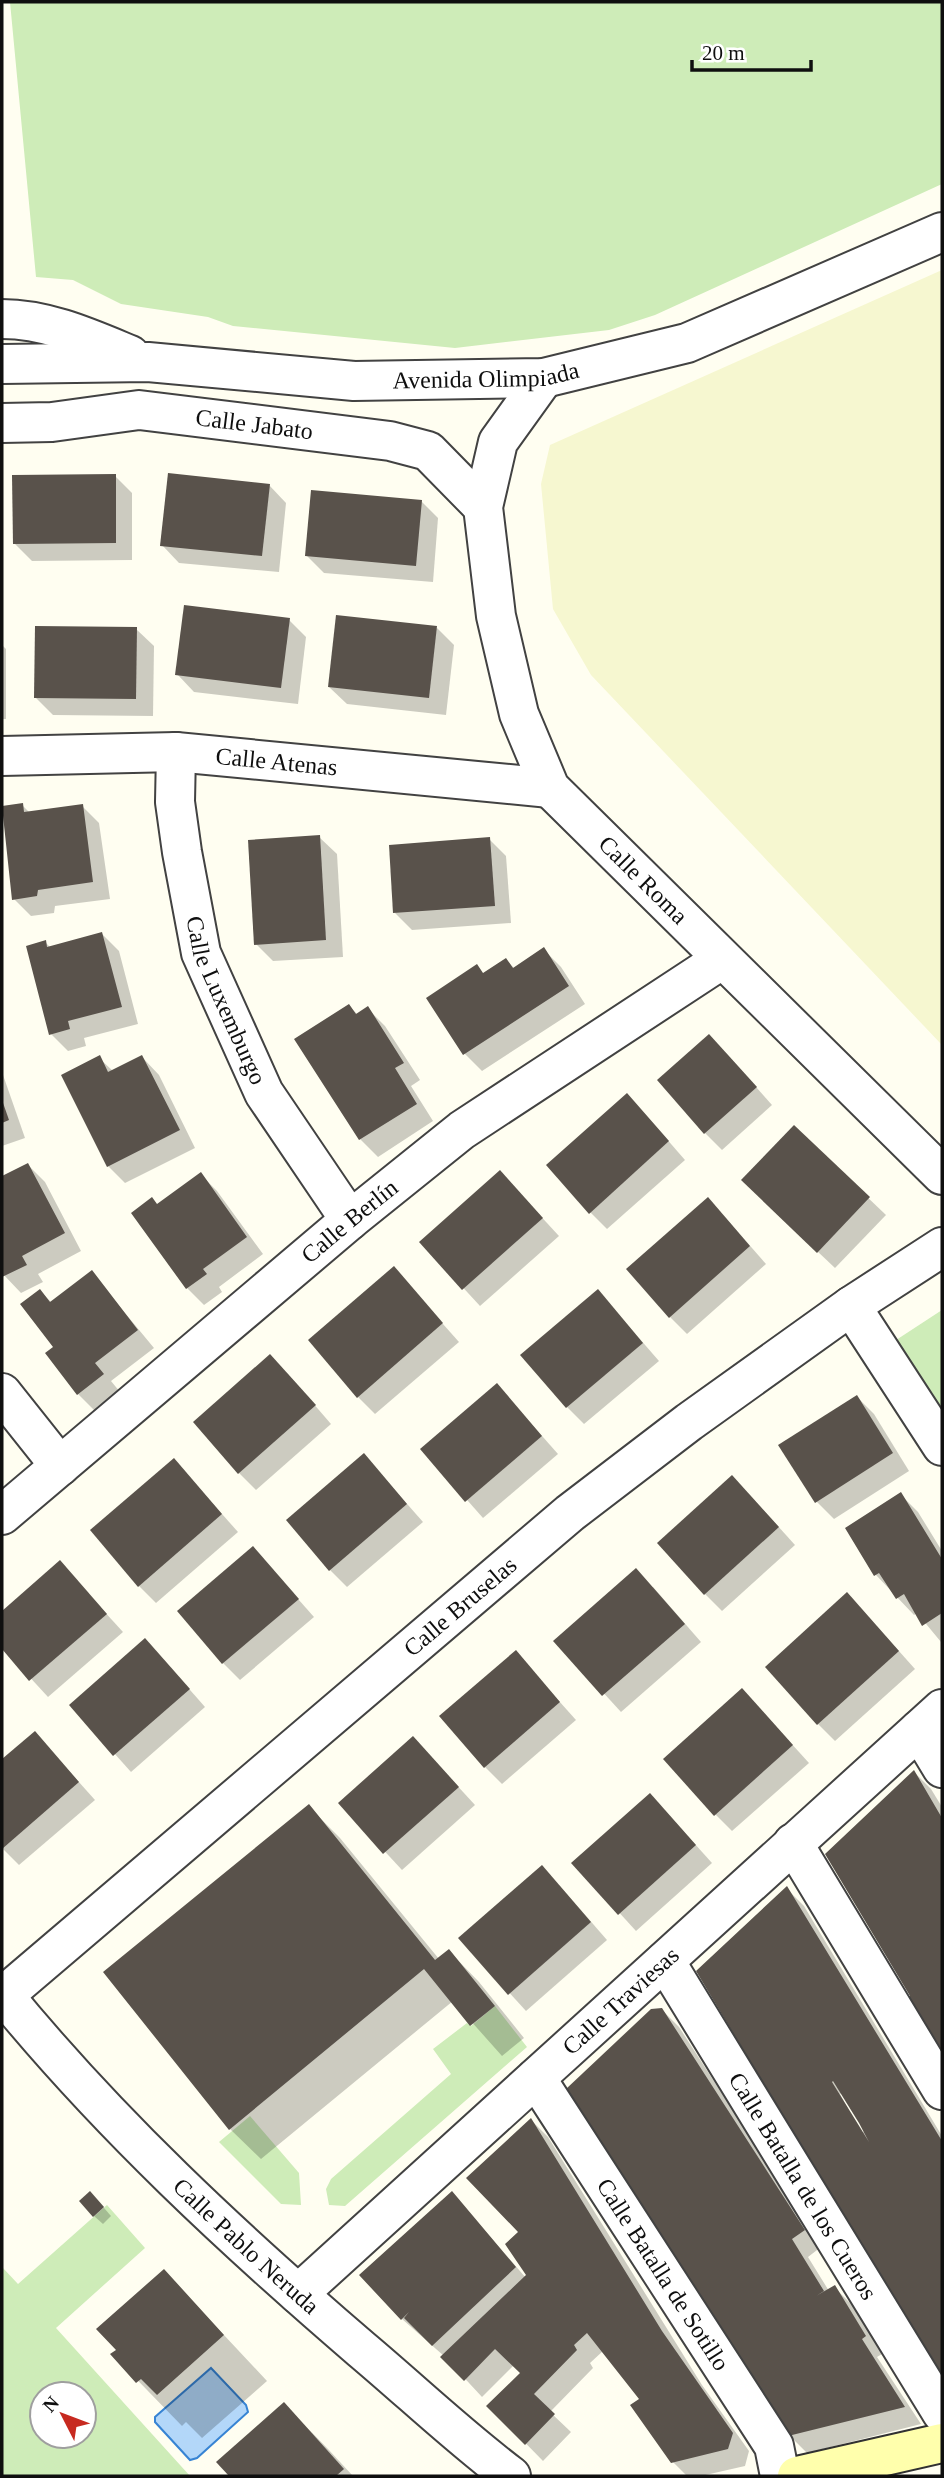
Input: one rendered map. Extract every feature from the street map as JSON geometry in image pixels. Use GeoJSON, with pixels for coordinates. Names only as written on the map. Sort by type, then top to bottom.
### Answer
{"type":"FeatureCollection","features":[{"type":"Feature","properties":{"kind":"main road"},"geometry":{"type":"LineString","coordinates":[[797,2476],[942,2443]]}},
{"type":"Feature","properties":{"kind":"street","name":"Avenida Olimpiada"},"geometry":{"type":"LineString","coordinates":[[2,364],[148,362],[354,381],[544,378],[687,343],[942,232]]}},
{"type":"Feature","properties":{"kind":"street"},"geometry":{"type":"LineString","coordinates":[[2,319],[16,319],[73,331],[148,362]]}},
{"type":"Feature","properties":{"kind":"street","name":"Calle Roma"},"geometry":{"type":"LineString","coordinates":[[544,378],[498,442],[483,507],[496,616],[519,714],[550,788],[721,960],[942,1175]]}},
{"type":"Feature","properties":{"kind":"street"},"geometry":{"type":"LineString","coordinates":[[139,410],[249,400],[354,381]]}},
{"type":"Feature","properties":{"kind":"street","name":"Calle Jabato"},"geometry":{"type":"LineString","coordinates":[[2,423],[52,422],[139,410],[390,441],[428,451],[483,507]]}},
{"type":"Feature","properties":{"kind":"street","name":"Calle Atenas"},"geometry":{"type":"LineString","coordinates":[[2,756],[176,752],[550,788]]}},
{"type":"Feature","properties":{"kind":"street","name":"Calle Luxemburgo"},"geometry":{"type":"LineString","coordinates":[[176,752],[175,802],[201,953],[264,1093],[350,1220]]}},
{"type":"Feature","properties":{"kind":"street","name":"Calle Berlín"},"geometry":{"type":"LineString","coordinates":[[2,1515],[350,1220],[462,1130],[721,960]]}},
{"type":"Feature","properties":{"kind":"street","name":"Calle Bruselas"},"geometry":{"type":"LineString","coordinates":[[2,1995],[570,1513],[689,1422],[851,1306],[942,1247]]}},
{"type":"Feature","properties":{"kind":"street"},"geometry":{"type":"LineString","coordinates":[[851,1306],[942,1446]]}},
{"type":"Feature","properties":{"kind":"street"},"geometry":{"type":"LineString","coordinates":[[2,1394],[60,1466]]}},
{"type":"Feature","properties":{"kind":"street"},"geometry":{"type":"LineString","coordinates":[[931,1719],[942,1768]]}},
{"type":"Feature","properties":{"kind":"street","name":"Calle Traviesas"},"geometry":{"type":"LineString","coordinates":[[298,2294],[931,1719]]}},
{"type":"Feature","properties":{"kind":"street"},"geometry":{"type":"LineString","coordinates":[[793,1843],[942,2090]]}},
{"type":"Feature","properties":{"kind":"street","name":"Calle Batalla de los Cueros"},"geometry":{"type":"LineString","coordinates":[[665,1961],[942,2413]]}},
{"type":"Feature","properties":{"kind":"street","name":"Calle Pablo Neruda"},"geometry":{"type":"LineString","coordinates":[[2,1995],[146,2151],[236,2241],[511,2476]]}},
{"type":"Feature","properties":{"kind":"street","name":"Calle Batalla de Sotillo"},"geometry":{"type":"LineString","coordinates":[[536,2078],[774,2445],[780,2476]]}},
{"type":"Feature","properties":{"kind":"green space"},"geometry":{"type":"Polygon","coordinates":[[[10,2],[942,2],[942,184],[655,315],[609,330],[455,348],[233,326],[208,317],[121,304],[73,280],[36,277],[10,2]]]}},
{"type":"Feature","properties":{"kind":"green space"},"geometry":{"type":"Polygon","coordinates":[[[942,270],[942,1045],[591,675],[553,609],[541,484],[550,445],[942,270]]]}},
{"type":"Feature","properties":{"kind":"green space"},"geometry":{"type":"Polygon","coordinates":[[[942,1310],[942,1420],[890,1344],[942,1310]]]}},
{"type":"Feature","properties":{"kind":"green space"},"geometry":{"type":"Polygon","coordinates":[[[495,2006],[527,2047],[345,2206],[329,2205],[326,2189],[331,2179],[451,2074],[433,2049],[467,2023],[471,2026],[495,2006]]]}},
{"type":"Feature","properties":{"kind":"green space"},"geometry":{"type":"Polygon","coordinates":[[[250,2116],[299,2173],[301,2205],[281,2204],[219,2142],[250,2116]]]}},
{"type":"Feature","properties":{"kind":"green space"},"geometry":{"type":"Polygon","coordinates":[[[107,2205],[145,2248],[56,2328],[190,2476],[2,2476],[2,2267],[18,2284],[107,2205]]]}},
{"type":"Feature","properties":{"kind":"water"},"geometry":{"type":"Polygon","coordinates":[[[211,2368],[246,2405],[248,2412],[197,2458],[190,2460],[155,2422],[155,2417],[211,2368]]]}},
{"type":"Feature","properties":{"kind":"building"},"geometry":{"type":"Polygon","coordinates":[[[168,473],[270,484],[262,556],[160,546],[168,473]]]}},
{"type":"Feature","properties":{"kind":"building"},"geometry":{"type":"Polygon","coordinates":[[[116,474],[116,543],[13,544],[12,475],[116,474]]]}},
{"type":"Feature","properties":{"kind":"building"},"geometry":{"type":"Polygon","coordinates":[[[311,490],[422,500],[416,566],[305,556],[311,490]]]}},
{"type":"Feature","properties":{"kind":"building"},"geometry":{"type":"Polygon","coordinates":[[[184,605],[290,618],[281,688],[175,675],[184,605]]]}},
{"type":"Feature","properties":{"kind":"building"},"geometry":{"type":"Polygon","coordinates":[[[336,615],[437,626],[429,698],[328,687],[336,615]]]}},
{"type":"Feature","properties":{"kind":"building"},"geometry":{"type":"Polygon","coordinates":[[[35,626],[137,627],[136,699],[34,698],[35,626]]]}},
{"type":"Feature","properties":{"kind":"building"},"geometry":{"type":"Polygon","coordinates":[[[23,803],[24,812],[83,804],[93,882],[38,890],[37,896],[12,900],[2,806],[23,803]]]}},
{"type":"Feature","properties":{"kind":"building"},"geometry":{"type":"Polygon","coordinates":[[[320,835],[326,940],[254,945],[248,840],[320,835]]]}},
{"type":"Feature","properties":{"kind":"building"},"geometry":{"type":"Polygon","coordinates":[[[490,837],[495,906],[393,913],[389,845],[490,837]]]}},
{"type":"Feature","properties":{"kind":"building"},"geometry":{"type":"Polygon","coordinates":[[[102,932],[122,1007],[68,1021],[70,1029],[49,1035],[26,946],[46,940],[47,947],[102,932]]]}},
{"type":"Feature","properties":{"kind":"building"},"geometry":{"type":"Polygon","coordinates":[[[544,947],[569,986],[463,1055],[426,998],[477,964],[483,973],[506,958],[513,968],[544,947]]]}},
{"type":"Feature","properties":{"kind":"building"},"geometry":{"type":"Polygon","coordinates":[[[349,1004],[356,1014],[368,1006],[404,1063],[395,1068],[417,1104],[359,1140],[294,1039],[349,1004]]]}},
{"type":"Feature","properties":{"kind":"building"},"geometry":{"type":"Polygon","coordinates":[[[709,1034],[757,1087],[704,1134],[657,1080],[709,1034]]]}},
{"type":"Feature","properties":{"kind":"building"},"geometry":{"type":"Polygon","coordinates":[[[100,1055],[108,1072],[142,1055],[180,1130],[107,1167],[61,1075],[100,1055]]]}},
{"type":"Feature","properties":{"kind":"building"},"geometry":{"type":"Polygon","coordinates":[[[627,1093],[669,1141],[589,1214],[546,1165],[627,1093]]]}},
{"type":"Feature","properties":{"kind":"building"},"geometry":{"type":"Polygon","coordinates":[[[2,1100],[9,1120],[2,1123],[2,1100]]]}},
{"type":"Feature","properties":{"kind":"building"},"geometry":{"type":"Polygon","coordinates":[[[794,1125],[870,1197],[817,1253],[741,1180],[794,1125]]]}},
{"type":"Feature","properties":{"kind":"building"},"geometry":{"type":"Polygon","coordinates":[[[28,1163],[65,1233],[22,1256],[27,1265],[2,1277],[2,1176],[28,1163]]]}},
{"type":"Feature","properties":{"kind":"building"},"geometry":{"type":"Polygon","coordinates":[[[500,1170],[543,1218],[462,1290],[419,1242],[500,1170]]]}},
{"type":"Feature","properties":{"kind":"building"},"geometry":{"type":"Polygon","coordinates":[[[201,1172],[247,1237],[203,1269],[207,1274],[186,1289],[131,1213],[152,1197],[157,1204],[201,1172]]]}},
{"type":"Feature","properties":{"kind":"building"},"geometry":{"type":"Polygon","coordinates":[[[708,1197],[750,1246],[669,1318],[626,1269],[708,1197]]]}},
{"type":"Feature","properties":{"kind":"building"},"geometry":{"type":"Polygon","coordinates":[[[394,1266],[443,1323],[357,1398],[308,1340],[394,1266]]]}},
{"type":"Feature","properties":{"kind":"building"},"geometry":{"type":"Polygon","coordinates":[[[92,1270],[138,1330],[95,1363],[104,1374],[77,1395],[45,1353],[53,1347],[20,1304],[40,1289],[50,1302],[92,1270]]]}},
{"type":"Feature","properties":{"kind":"building"},"geometry":{"type":"Polygon","coordinates":[[[598,1289],[643,1343],[566,1408],[520,1355],[598,1289]]]}},
{"type":"Feature","properties":{"kind":"building"},"geometry":{"type":"Polygon","coordinates":[[[270,1354],[316,1405],[238,1474],[193,1422],[270,1354]]]}},
{"type":"Feature","properties":{"kind":"building"},"geometry":{"type":"Polygon","coordinates":[[[497,1383],[542,1436],[465,1502],[420,1449],[497,1383]]]}},
{"type":"Feature","properties":{"kind":"building"},"geometry":{"type":"Polygon","coordinates":[[[857,1395],[893,1453],[815,1503],[778,1445],[857,1395]]]}},
{"type":"Feature","properties":{"kind":"building"},"geometry":{"type":"Polygon","coordinates":[[[364,1453],[407,1504],[329,1571],[286,1520],[364,1453]]]}},
{"type":"Feature","properties":{"kind":"building"},"geometry":{"type":"Polygon","coordinates":[[[174,1458],[222,1514],[138,1587],[90,1530],[174,1458]]]}},
{"type":"Feature","properties":{"kind":"building"},"geometry":{"type":"Polygon","coordinates":[[[732,1475],[779,1527],[704,1595],[657,1543],[732,1475]]]}},
{"type":"Feature","properties":{"kind":"building"},"geometry":{"type":"Polygon","coordinates":[[[901,1492],[942,1559],[942,1613],[922,1626],[904,1594],[896,1599],[879,1573],[874,1576],[845,1528],[901,1492]]]}},
{"type":"Feature","properties":{"kind":"building"},"geometry":{"type":"Polygon","coordinates":[[[253,1546],[299,1599],[222,1664],[177,1611],[253,1546]]]}},
{"type":"Feature","properties":{"kind":"building"},"geometry":{"type":"Polygon","coordinates":[[[60,1560],[107,1614],[29,1681],[2,1649],[2,1611],[60,1560]]]}},
{"type":"Feature","properties":{"kind":"building"},"geometry":{"type":"Polygon","coordinates":[[[636,1568],[685,1624],[602,1696],[553,1641],[636,1568]]]}},
{"type":"Feature","properties":{"kind":"building"},"geometry":{"type":"Polygon","coordinates":[[[847,1592],[899,1651],[817,1725],[765,1667],[847,1592]]]}},
{"type":"Feature","properties":{"kind":"building"},"geometry":{"type":"Polygon","coordinates":[[[145,1638],[190,1689],[113,1756],[69,1705],[145,1638]]]}},
{"type":"Feature","properties":{"kind":"building"},"geometry":{"type":"Polygon","coordinates":[[[516,1650],[560,1702],[484,1768],[439,1716],[516,1650]]]}},
{"type":"Feature","properties":{"kind":"building"},"geometry":{"type":"Polygon","coordinates":[[[742,1688],[793,1745],[714,1816],[663,1759],[742,1688]]]}},
{"type":"Feature","properties":{"kind":"building"},"geometry":{"type":"Polygon","coordinates":[[[35,1731],[79,1782],[2,1849],[2,1759],[35,1731]]]}},
{"type":"Feature","properties":{"kind":"building"},"geometry":{"type":"Polygon","coordinates":[[[413,1736],[459,1787],[383,1854],[338,1803],[413,1736]]]}},
{"type":"Feature","properties":{"kind":"building"},"geometry":{"type":"Polygon","coordinates":[[[914,1770],[942,1818],[942,2065],[903,2001],[910,1996],[825,1854],[914,1770]]]}},
{"type":"Feature","properties":{"kind":"building"},"geometry":{"type":"Polygon","coordinates":[[[650,1793],[696,1845],[618,1915],[571,1863],[650,1793]]]}},
{"type":"Feature","properties":{"kind":"building"},"geometry":{"type":"Polygon","coordinates":[[[309,1804],[435,1960],[449,1949],[495,2006],[470,2026],[424,1969],[229,2130],[103,1972],[309,1804]]]}},
{"type":"Feature","properties":{"kind":"building"},"geometry":{"type":"Polygon","coordinates":[[[542,1865],[591,1922],[508,1995],[458,1938],[542,1865]]]}},
{"type":"Feature","properties":{"kind":"building"},"geometry":{"type":"Polygon","coordinates":[[[787,1886],[942,2141],[942,2383],[696,1971],[787,1886]],[[833,2081],[869,2142],[859,2123],[833,2081]]]}},
{"type":"Feature","properties":{"kind":"building"},"geometry":{"type":"Polygon","coordinates":[[[662,2008],[805,2230],[792,2239],[824,2291],[816,2296],[835,2285],[866,2336],[862,2339],[905,2407],[788,2436],[566,2089],[651,2009],[662,2008]]]}},
{"type":"Feature","properties":{"kind":"building"},"geometry":{"type":"Polygon","coordinates":[[[531,2118],[662,2331],[733,2433],[728,2449],[671,2463],[630,2405],[639,2399],[587,2333],[574,2345],[577,2350],[534,2394],[555,2414],[525,2445],[486,2406],[520,2373],[495,2349],[464,2381],[440,2357],[526,2275],[505,2244],[518,2232],[466,2178],[531,2118]]]}},
{"type":"Feature","properties":{"kind":"building"},"geometry":{"type":"Polygon","coordinates":[[[90,2191],[104,2207],[93,2217],[79,2201],[90,2191]]]}},
{"type":"Feature","properties":{"kind":"building"},"geometry":{"type":"Polygon","coordinates":[[[452,2191],[516,2267],[432,2346],[404,2318],[409,2312],[401,2320],[359,2275],[452,2191]]]}},
{"type":"Feature","properties":{"kind":"building"},"geometry":{"type":"Polygon","coordinates":[[[164,2269],[224,2335],[157,2395],[141,2379],[136,2383],[110,2354],[116,2350],[96,2329],[164,2269]]]}},
{"type":"Feature","properties":{"kind":"building"},"geometry":{"type":"Polygon","coordinates":[[[284,2402],[344,2469],[336,2476],[229,2476],[216,2462],[284,2402]]]}}]}
